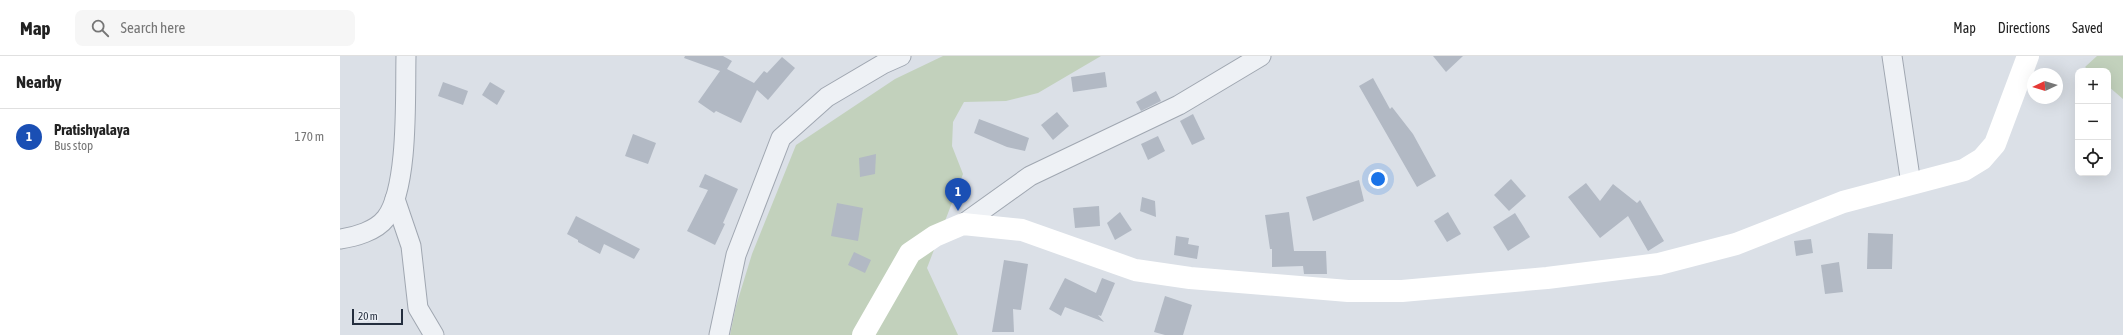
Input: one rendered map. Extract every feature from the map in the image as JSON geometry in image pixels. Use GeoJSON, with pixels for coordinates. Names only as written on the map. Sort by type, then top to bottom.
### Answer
{"type":"FeatureCollection","features":[{"type":"Feature","properties":{"kind":"main road"},"geometry":{"type":"LineString","coordinates":[[863,335],[910,253],[935,236],[963,224],[1022,230],[1136,270],[1295,288],[1348,291],[1402,291],[1547,278],[1659,264],[1736,244],[1843,202],[1964,170],[1982,159],[1995,144],[2028,56]]}},
{"type":"Feature","properties":{"kind":"street"},"geometry":{"type":"LineString","coordinates":[[340,239],[366,233],[386,218],[395,199],[401,173],[405,122],[406,56]]}},
{"type":"Feature","properties":{"kind":"street"},"geometry":{"type":"LineString","coordinates":[[719,335],[736,255],[781,138],[827,97],[883,64],[901,56]]}},
{"type":"Feature","properties":{"kind":"street"},"geometry":{"type":"LineString","coordinates":[[963,224],[1030,176],[1179,105],[1261,56]]}},
{"type":"Feature","properties":{"kind":"street"},"geometry":{"type":"LineString","coordinates":[[1892,56],[1911,184]]}},
{"type":"Feature","properties":{"kind":"street"},"geometry":{"type":"LineString","coordinates":[[395,199],[411,246],[418,308],[434,335]]}},
{"type":"Feature","properties":{"kind":"green space"},"geometry":{"type":"Polygon","coordinates":[[[943,56],[1101,56],[1038,93],[1006,101],[964,102],[953,122],[952,146],[963,174],[927,268],[958,335],[730,335],[736,306],[752,254],[796,145],[895,79],[943,56]]]}},
{"type":"Feature","properties":{"kind":"green space"},"geometry":{"type":"Polygon","coordinates":[[[2097,56],[2123,56],[2123,99],[2111,89],[2111,68],[2085,67],[2097,56]]]}},
{"type":"Feature","properties":{"kind":"building"},"geometry":{"type":"Polygon","coordinates":[[[685,56],[723,56],[732,61],[727,69],[754,83],[764,71],[767,73],[782,57],[795,68],[768,100],[757,90],[741,123],[716,111],[714,113],[698,102],[720,71],[684,58],[685,56]]]}},
{"type":"Feature","properties":{"kind":"building"},"geometry":{"type":"Polygon","coordinates":[[[1433,56],[1463,56],[1446,72],[1433,56]]]}},
{"type":"Feature","properties":{"kind":"building"},"geometry":{"type":"Polygon","coordinates":[[[1105,72],[1107,87],[1073,92],[1071,77],[1105,72]]]}},
{"type":"Feature","properties":{"kind":"building"},"geometry":{"type":"Polygon","coordinates":[[[1373,78],[1390,109],[1392,107],[1413,134],[1436,176],[1417,187],[1359,86],[1373,78]]]}},
{"type":"Feature","properties":{"kind":"building"},"geometry":{"type":"Polygon","coordinates":[[[443,82],[468,91],[463,105],[438,96],[443,82]]]}},
{"type":"Feature","properties":{"kind":"building"},"geometry":{"type":"Polygon","coordinates":[[[490,82],[505,91],[497,105],[482,95],[490,82]]]}},
{"type":"Feature","properties":{"kind":"building"},"geometry":{"type":"Polygon","coordinates":[[[1156,91],[1161,101],[1141,111],[1136,102],[1156,91]]]}},
{"type":"Feature","properties":{"kind":"building"},"geometry":{"type":"Polygon","coordinates":[[[1057,112],[1069,126],[1053,140],[1041,125],[1057,112]]]}},
{"type":"Feature","properties":{"kind":"building"},"geometry":{"type":"Polygon","coordinates":[[[1193,114],[1205,139],[1192,145],[1180,121],[1193,114]]]}},
{"type":"Feature","properties":{"kind":"building"},"geometry":{"type":"Polygon","coordinates":[[[979,119],[1029,138],[1025,151],[1007,147],[974,133],[979,119]]]}},
{"type":"Feature","properties":{"kind":"building"},"geometry":{"type":"Polygon","coordinates":[[[633,134],[656,143],[648,164],[625,156],[633,134]]]}},
{"type":"Feature","properties":{"kind":"building"},"geometry":{"type":"Polygon","coordinates":[[[1158,136],[1165,151],[1148,160],[1141,144],[1158,136]]]}},
{"type":"Feature","properties":{"kind":"building"},"geometry":{"type":"Polygon","coordinates":[[[876,154],[875,174],[860,177],[859,158],[876,154]]]}},
{"type":"Feature","properties":{"kind":"building"},"geometry":{"type":"Polygon","coordinates":[[[705,174],[738,189],[723,223],[725,224],[715,245],[687,231],[708,190],[699,187],[705,174]]]}},
{"type":"Feature","properties":{"kind":"building"},"geometry":{"type":"Polygon","coordinates":[[[1511,179],[1526,196],[1509,211],[1494,195],[1511,179]]]}},
{"type":"Feature","properties":{"kind":"building"},"geometry":{"type":"Polygon","coordinates":[[[1359,180],[1364,201],[1313,221],[1306,197],[1359,180]]]}},
{"type":"Feature","properties":{"kind":"building"},"geometry":{"type":"Polygon","coordinates":[[[1586,183],[1600,201],[1613,184],[1637,203],[1640,200],[1664,241],[1648,251],[1628,216],[1600,238],[1568,197],[1586,183]]]}},
{"type":"Feature","properties":{"kind":"building"},"geometry":{"type":"Polygon","coordinates":[[[1142,197],[1155,201],[1156,217],[1140,211],[1142,197]]]}},
{"type":"Feature","properties":{"kind":"building"},"geometry":{"type":"Polygon","coordinates":[[[837,203],[863,208],[858,241],[831,236],[837,203]]]}},
{"type":"Feature","properties":{"kind":"building"},"geometry":{"type":"Polygon","coordinates":[[[1099,206],[1100,226],[1075,228],[1073,208],[1099,206]]]}},
{"type":"Feature","properties":{"kind":"building"},"geometry":{"type":"Polygon","coordinates":[[[1120,212],[1132,230],[1115,240],[1107,223],[1120,212]]]}},
{"type":"Feature","properties":{"kind":"building"},"geometry":{"type":"Polygon","coordinates":[[[1289,212],[1294,251],[1326,251],[1327,274],[1304,274],[1303,266],[1272,267],[1272,249],[1270,249],[1265,215],[1289,212]]]}},
{"type":"Feature","properties":{"kind":"building"},"geometry":{"type":"Polygon","coordinates":[[[1448,212],[1461,234],[1447,242],[1434,221],[1448,212]]]}},
{"type":"Feature","properties":{"kind":"building"},"geometry":{"type":"Polygon","coordinates":[[[1515,213],[1530,237],[1508,251],[1493,227],[1515,213]]]}},
{"type":"Feature","properties":{"kind":"building"},"geometry":{"type":"Polygon","coordinates":[[[576,216],[640,249],[634,259],[604,244],[600,254],[567,234],[576,216]]]}},
{"type":"Feature","properties":{"kind":"building"},"geometry":{"type":"Polygon","coordinates":[[[1868,233],[1893,234],[1892,269],[1867,269],[1868,233]]]}},
{"type":"Feature","properties":{"kind":"building"},"geometry":{"type":"Polygon","coordinates":[[[1176,236],[1189,238],[1188,244],[1199,246],[1197,259],[1174,255],[1176,236]]]}},
{"type":"Feature","properties":{"kind":"building"},"geometry":{"type":"Polygon","coordinates":[[[1811,239],[1813,253],[1796,256],[1794,241],[1811,239]]]}},
{"type":"Feature","properties":{"kind":"building"},"geometry":{"type":"Polygon","coordinates":[[[854,252],[871,260],[865,273],[848,265],[854,252]]]}},
{"type":"Feature","properties":{"kind":"building"},"geometry":{"type":"Polygon","coordinates":[[[1004,260],[1028,264],[1021,310],[1013,309],[1014,332],[992,332],[1004,260]]]}},
{"type":"Feature","properties":{"kind":"building"},"geometry":{"type":"Polygon","coordinates":[[[1839,262],[1843,292],[1825,294],[1821,265],[1839,262]]]}},
{"type":"Feature","properties":{"kind":"building"},"geometry":{"type":"Polygon","coordinates":[[[1065,278],[1096,293],[1102,278],[1115,283],[1101,316],[1098,315],[1104,322],[1065,307],[1061,316],[1049,309],[1065,278]]]}},
{"type":"Feature","properties":{"kind":"building"},"geometry":{"type":"Polygon","coordinates":[[[1165,296],[1192,305],[1183,335],[1165,335],[1154,332],[1165,296]]]}},
{"type":"Feature","properties":{"kind":"place","name":"Pratishyalaya"},"geometry":{"type":"Point","coordinates":[958,211]}}]}
